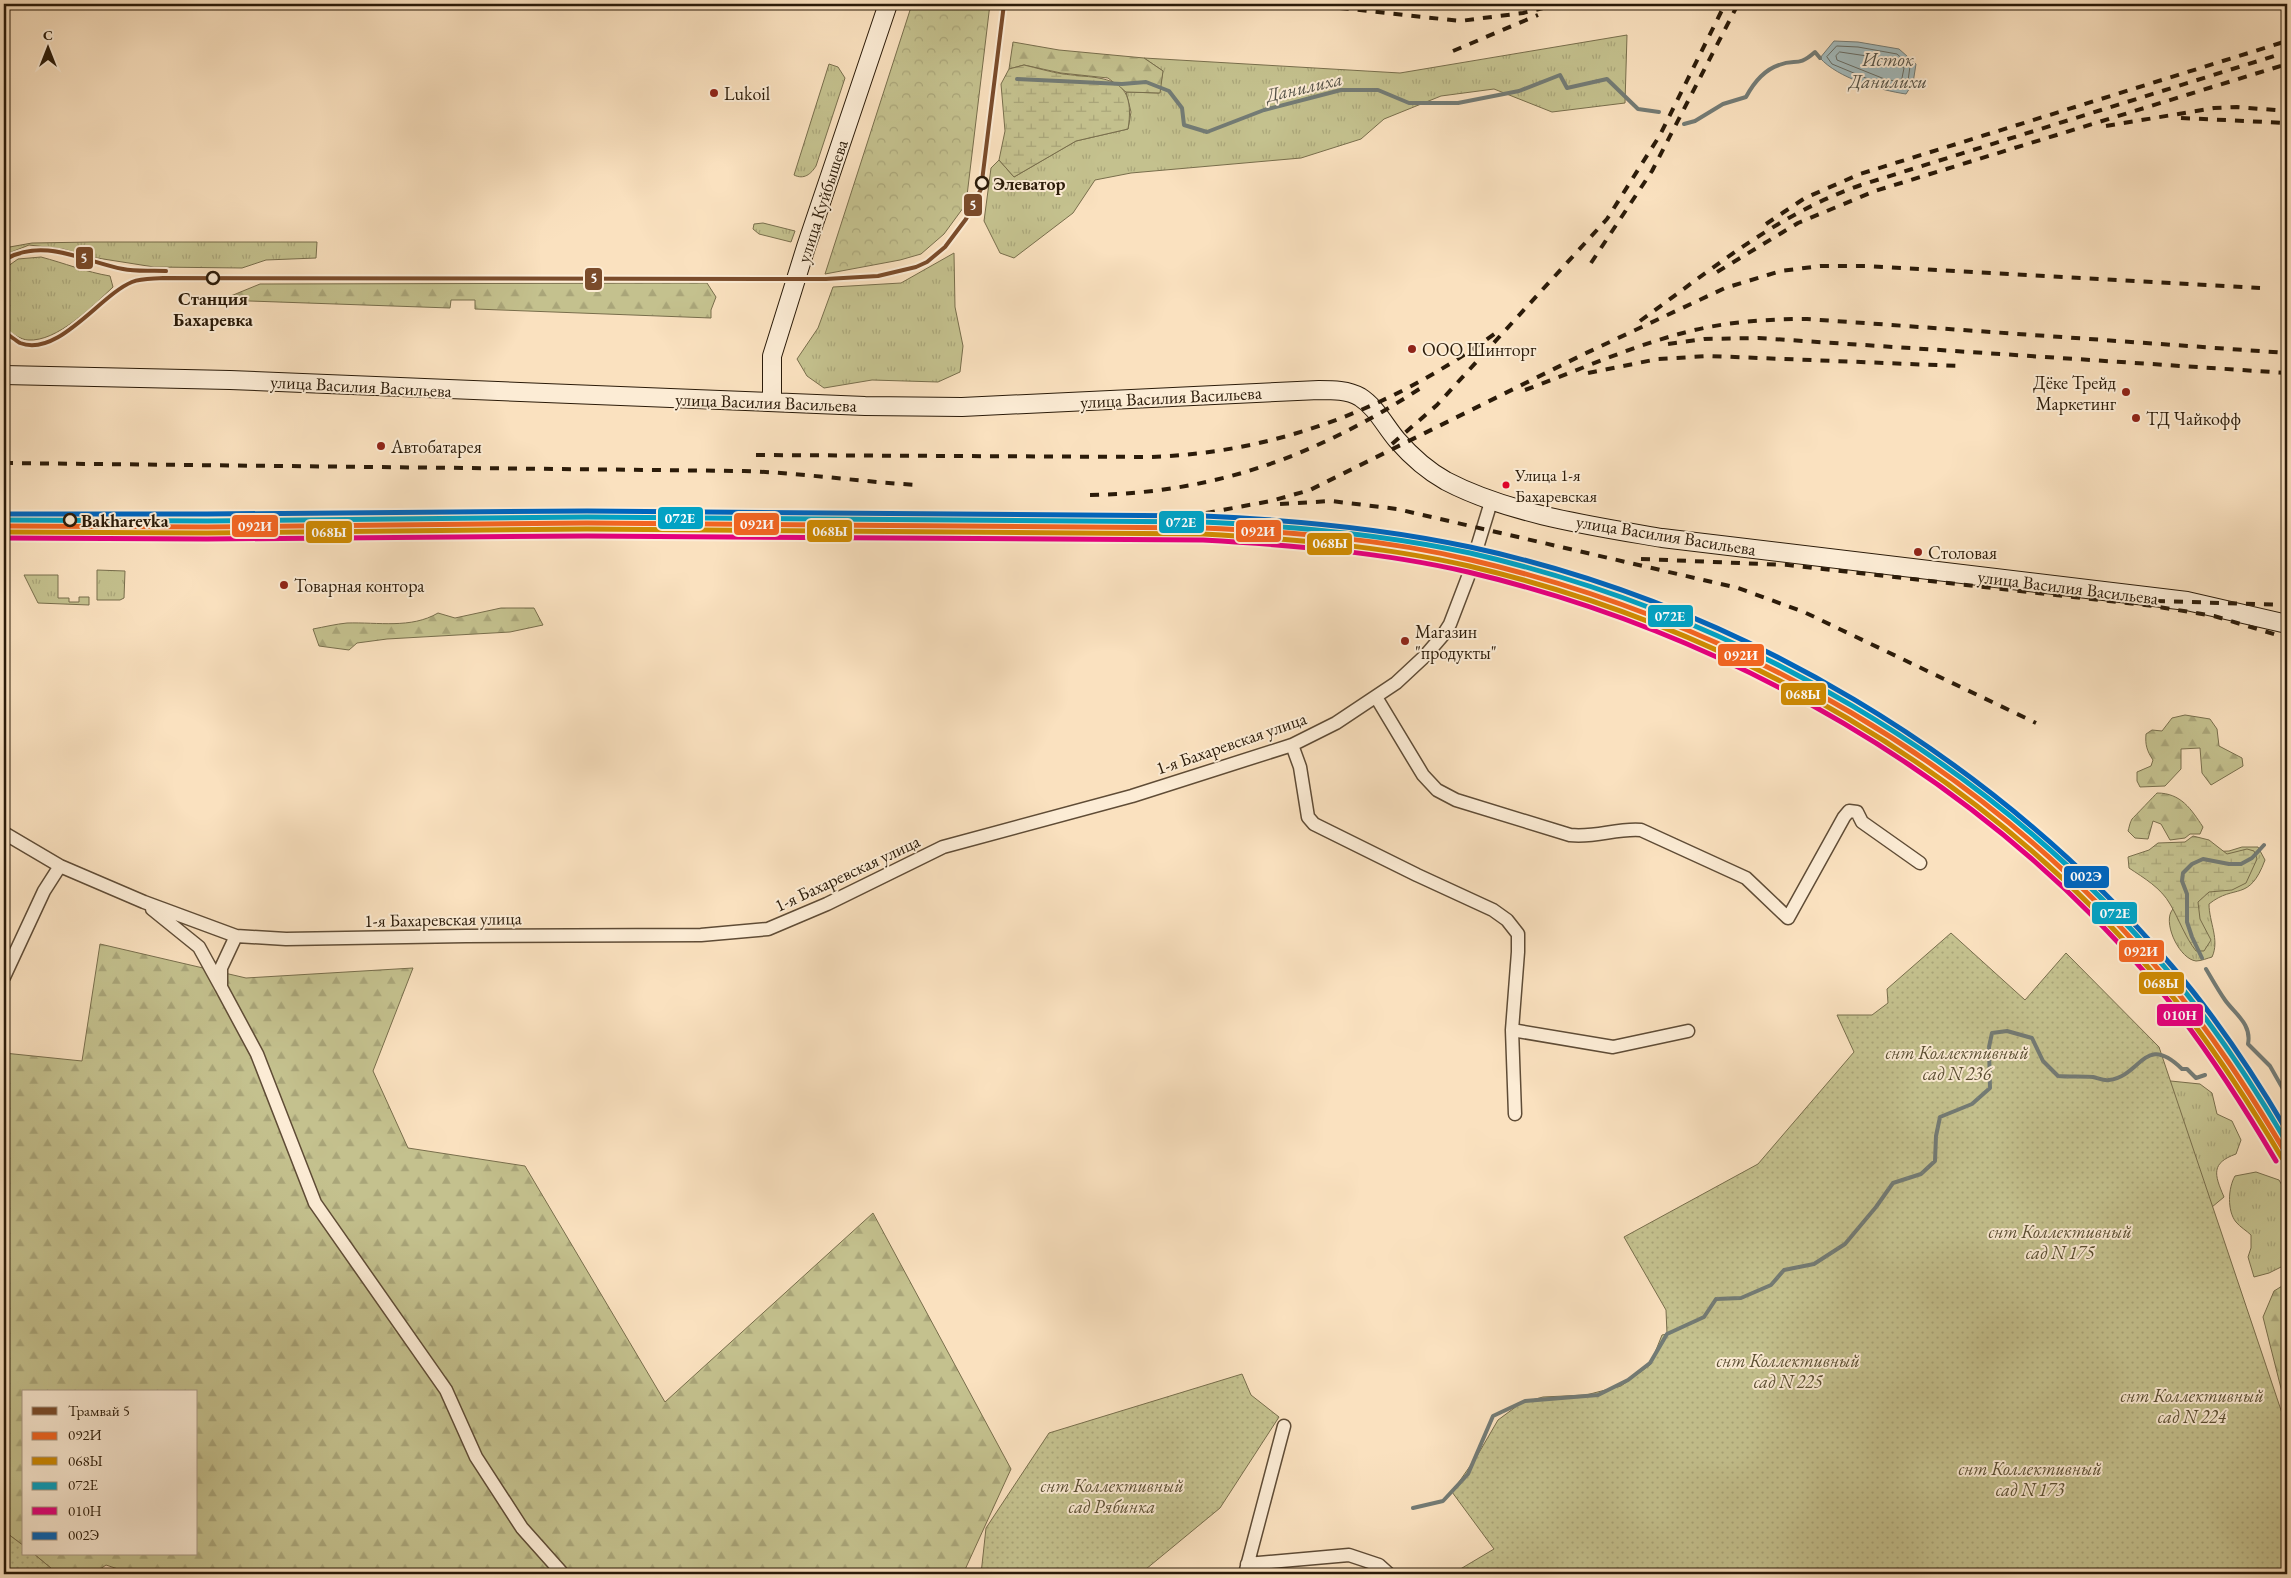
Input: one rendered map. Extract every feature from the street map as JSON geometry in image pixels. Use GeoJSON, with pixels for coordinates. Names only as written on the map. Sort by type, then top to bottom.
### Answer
{"type":"FeatureCollection","features":[{"type":"Feature","properties":{"kind":"main road","name":"улица Куйбышева"},"geometry":{"type":"LineString","coordinates":[[772,402],[772,356],[806,247],[888,4]]}},
{"type":"Feature","properties":{"kind":"main road","name":"улица Василия Васильева"},"geometry":{"type":"LineString","coordinates":[[4,375],[230,380],[962,408],[1320,390],[1344,391],[1359,397],[1371,407],[1398,441],[1429,470],[1448,482],[1492,502],[1616,530],[1662,538],[2187,601],[2287,624]]}},
{"type":"Feature","properties":{"kind":"street","name":"1-я Бахаревская улица"},"geometry":{"type":"LineString","coordinates":[[4,833],[60,866],[144,902],[236,936],[286,940],[466,936],[701,935],[768,929],[827,904],[943,847],[1132,796],[1292,745],[1336,723],[1376,697],[1414,668],[1435,646],[1450,624],[1471,570],[1492,502]]}},
{"type":"Feature","properties":{"kind":"street"},"geometry":{"type":"LineString","coordinates":[[1376,697],[1423,775],[1437,790],[1456,800],[1570,835],[1585,837],[1624,828],[1641,830],[1746,878],[1788,918],[1849,811],[1857,812],[1862,822],[1920,863]]}},
{"type":"Feature","properties":{"kind":"street"},"geometry":{"type":"LineString","coordinates":[[1292,745],[1300,767],[1308,817],[1314,824],[1417,875],[1494,910],[1507,920],[1518,934],[1512,1030],[1515,1114]]}},
{"type":"Feature","properties":{"kind":"street"},"geometry":{"type":"LineString","coordinates":[[4,977],[44,891],[60,866]]}},
{"type":"Feature","properties":{"kind":"street"},"geometry":{"type":"LineString","coordinates":[[144,902],[199,947],[257,1054],[315,1203],[446,1390],[476,1457],[522,1528],[563,1574]]}},
{"type":"Feature","properties":{"kind":"street"},"geometry":{"type":"LineString","coordinates":[[221,987],[221,968],[236,936]]}},
{"type":"Feature","properties":{"kind":"street"},"geometry":{"type":"LineString","coordinates":[[1512,1030],[1613,1047],[1688,1031]]}},
{"type":"Feature","properties":{"kind":"street"},"geometry":{"type":"LineString","coordinates":[[1284,1426],[1247,1569],[1348,1555],[1379,1565],[1389,1574]]}},
{"type":"Feature","properties":{"kind":"green space"},"geometry":{"type":"Polygon","coordinates":[[[912,4],[990,4],[966,204],[944,234],[921,254],[900,260],[825,274],[912,4]]]}},
{"type":"Feature","properties":{"kind":"green space"},"geometry":{"type":"Polygon","coordinates":[[[1627,35],[1625,103],[1552,112],[1494,89],[1441,96],[1384,119],[1361,139],[1301,158],[1131,173],[1095,180],[1073,213],[1014,258],[1000,253],[984,221],[991,168],[999,160],[1014,177],[1076,141],[1128,129],[1131,112],[1126,92],[1159,93],[1163,71],[1144,58],[1400,73],[1627,35]]]}},
{"type":"Feature","properties":{"kind":"green space"},"geometry":{"type":"Polygon","coordinates":[[[1013,42],[1059,50],[1144,58],[1163,71],[1160,93],[1126,92],[1108,78],[1061,73],[1024,65],[1009,69],[1013,42]]]}},
{"type":"Feature","properties":{"kind":"green space"},"geometry":{"type":"Polygon","coordinates":[[[829,64],[838,67],[845,78],[816,166],[807,175],[801,177],[794,175],[829,64]]]}},
{"type":"Feature","properties":{"kind":"green space"},"geometry":{"type":"Polygon","coordinates":[[[1024,65],[1058,73],[1104,79],[1114,83],[1122,89],[1127,98],[1129,111],[1128,129],[1076,141],[1014,177],[999,160],[1005,131],[1001,84],[1009,69],[1024,65]]]}},
{"type":"Feature","properties":{"kind":"green space"},"geometry":{"type":"Polygon","coordinates":[[[763,223],[795,231],[791,242],[759,234],[753,229],[754,224],[763,223]]]}},
{"type":"Feature","properties":{"kind":"green space"},"geometry":{"type":"Polygon","coordinates":[[[317,242],[316,258],[266,260],[242,268],[154,267],[97,258],[63,249],[29,245],[4,255],[4,248],[32,243],[317,242]]]}},
{"type":"Feature","properties":{"kind":"green space"},"geometry":{"type":"Polygon","coordinates":[[[954,253],[955,307],[963,346],[960,372],[938,382],[872,380],[824,388],[807,376],[797,359],[818,328],[833,287],[901,283],[954,253]]]}},
{"type":"Feature","properties":{"kind":"green space"},"geometry":{"type":"Polygon","coordinates":[[[41,257],[110,276],[113,287],[85,313],[62,329],[39,339],[25,340],[4,328],[4,269],[18,259],[41,257]]]}},
{"type":"Feature","properties":{"kind":"green space"},"geometry":{"type":"Polygon","coordinates":[[[707,283],[716,297],[711,310],[711,318],[475,309],[475,300],[451,300],[450,308],[221,300],[260,284],[707,283]]]}},
{"type":"Feature","properties":{"kind":"green space"},"geometry":{"type":"Polygon","coordinates":[[[97,570],[125,571],[124,598],[120,600],[97,600],[97,570]]]}},
{"type":"Feature","properties":{"kind":"green space"},"geometry":{"type":"Polygon","coordinates":[[[24,575],[58,575],[58,598],[69,598],[69,602],[79,602],[79,597],[89,597],[89,605],[38,603],[24,575]]]}},
{"type":"Feature","properties":{"kind":"green space"},"geometry":{"type":"Polygon","coordinates":[[[501,608],[534,608],[543,625],[510,632],[387,639],[357,643],[349,650],[319,646],[313,629],[347,623],[406,623],[428,618],[438,613],[455,618],[501,608]]]}},
{"type":"Feature","properties":{"kind":"green space"},"geometry":{"type":"Polygon","coordinates":[[[2185,715],[2210,719],[2217,729],[2219,746],[2242,758],[2243,766],[2211,785],[2202,773],[2200,748],[2181,749],[2181,769],[2165,786],[2140,787],[2137,781],[2137,772],[2151,766],[2153,760],[2147,748],[2146,734],[2152,730],[2162,731],[2172,718],[2185,715]]]}},
{"type":"Feature","properties":{"kind":"green space"},"geometry":{"type":"Polygon","coordinates":[[[2157,793],[2173,796],[2184,803],[2203,827],[2200,834],[2190,834],[2185,838],[2170,840],[2161,824],[2153,821],[2148,839],[2135,838],[2128,831],[2131,820],[2157,793]]]}},
{"type":"Feature","properties":{"kind":"green space"},"geometry":{"type":"Polygon","coordinates":[[[2193,836],[2209,840],[2227,854],[2247,849],[2254,851],[2257,859],[2246,883],[2232,890],[2209,892],[2198,902],[2200,919],[2211,940],[2204,951],[2196,951],[2162,893],[2129,868],[2128,857],[2149,850],[2158,843],[2185,842],[2193,836]]]}},
{"type":"Feature","properties":{"kind":"green space"},"geometry":{"type":"Polygon","coordinates":[[[2242,847],[2258,847],[2265,860],[2259,873],[2247,887],[2226,894],[2209,904],[2215,938],[2212,957],[2198,961],[2190,959],[2175,941],[2169,918],[2171,912],[2207,852],[2229,851],[2242,847]]]}},
{"type":"Feature","properties":{"kind":"green space"},"geometry":{"type":"Polygon","coordinates":[[[1951,933],[2025,1000],[2066,953],[2159,1047],[2287,1428],[2287,1574],[1452,1574],[1494,1549],[1452,1492],[1477,1456],[1498,1420],[1521,1403],[1543,1397],[1586,1395],[1621,1386],[1650,1365],[1662,1335],[1667,1334],[1666,1310],[1624,1237],[1758,1164],[1854,1052],[1837,1015],[1872,1015],[1888,1003],[1887,989],[1951,933]]]}},
{"type":"Feature","properties":{"kind":"green space"},"geometry":{"type":"Polygon","coordinates":[[[100,944],[246,978],[413,968],[373,1071],[408,1148],[525,1166],[665,1402],[873,1213],[1011,1469],[963,1574],[133,1574],[106,1565],[93,1574],[58,1574],[36,1556],[198,1556],[198,1390],[22,1390],[22,1544],[4,1531],[4,1053],[82,1061],[100,944]]]}},
{"type":"Feature","properties":{"kind":"green space"},"geometry":{"type":"Polygon","coordinates":[[[2151,1079],[2200,1084],[2212,1093],[2217,1114],[2232,1121],[2241,1140],[2236,1154],[2228,1157],[2219,1165],[2217,1176],[2224,1197],[2212,1207],[2188,1211],[2151,1079]]]}},
{"type":"Feature","properties":{"kind":"green space"},"geometry":{"type":"Polygon","coordinates":[[[2256,1172],[2279,1180],[2287,1194],[2287,1264],[2269,1273],[2254,1277],[2248,1257],[2251,1248],[2251,1235],[2233,1217],[2230,1199],[2231,1187],[2235,1176],[2256,1172]]]}},
{"type":"Feature","properties":{"kind":"green space"},"geometry":{"type":"Polygon","coordinates":[[[2287,1283],[2287,1412],[2263,1317],[2274,1291],[2287,1283]]]}},
{"type":"Feature","properties":{"kind":"green space","name":"снт Коллективный сад Рябинка"},"geometry":{"type":"Polygon","coordinates":[[[1242,1374],[1251,1395],[1279,1417],[1220,1508],[1140,1574],[981,1574],[986,1528],[1049,1433],[1242,1374]]]}},
{"type":"Feature","properties":{"kind":"green space"},"geometry":{"type":"Polygon","coordinates":[[[4,1531],[22,1544],[22,1556],[36,1556],[58,1574],[4,1574],[4,1531]]]}},
{"type":"Feature","properties":{"kind":"water","name":"Исток Данилихи"},"geometry":{"type":"Polygon","coordinates":[[[1834,41],[1858,42],[1899,49],[1916,64],[1913,83],[1906,94],[1884,90],[1837,72],[1820,58],[1834,41]]]}},
{"type":"Feature","properties":{"kind":"waterway","name":"Данилиха"},"geometry":{"type":"LineString","coordinates":[[1684,124],[1695,121],[1723,104],[1746,97],[1760,78],[1774,67],[1804,60],[1815,52],[1820,58]]}},
{"type":"Feature","properties":{"kind":"waterway","name":"Данилиха"},"geometry":{"type":"LineString","coordinates":[[1017,79],[1122,84],[1146,82],[1169,91],[1182,108],[1184,125],[1207,132],[1264,110],[1341,90],[1378,90],[1409,103],[1458,103],[1519,91],[1560,75],[1567,88],[1607,79],[1638,109],[1659,112]]}},
{"type":"Feature","properties":{"kind":"waterway"},"geometry":{"type":"LineString","coordinates":[[2202,958],[2187,922],[2187,894],[2182,881],[2183,873],[2192,864],[2203,859],[2229,864],[2241,864],[2252,858],[2264,845]]}},
{"type":"Feature","properties":{"kind":"waterway"},"geometry":{"type":"LineString","coordinates":[[2206,969],[2225,1000],[2245,1025],[2249,1037],[2248,1044],[2270,1066],[2287,1096]]}},
{"type":"Feature","properties":{"kind":"waterway"},"geometry":{"type":"LineString","coordinates":[[1413,1508],[1443,1501],[1468,1474],[1493,1416],[1525,1401],[1598,1395],[1628,1380],[1650,1363],[1667,1334],[1704,1317],[1716,1299],[1741,1298],[1771,1285],[1784,1270],[1814,1264],[1845,1244],[1893,1183],[1921,1174],[1935,1161],[1936,1136],[1940,1117],[1972,1104],[1990,1088],[1989,1047],[1992,1033],[2007,1031],[2032,1038],[2043,1061],[2058,1076],[2093,1077],[2109,1080],[2120,1077],[2151,1055],[2159,1055],[2169,1059],[2182,1069],[2187,1069],[2196,1078],[2205,1075]]}},
{"type":"Feature","properties":{"kind":"railway"},"geometry":{"type":"LineString","coordinates":[[1304,4],[1460,21],[1523,13],[1560,4]]}},
{"type":"Feature","properties":{"kind":"railway"},"geometry":{"type":"LineString","coordinates":[[1392,444],[1437,405],[1607,219],[1660,135],[1725,4]]}},
{"type":"Feature","properties":{"kind":"railway"},"geometry":{"type":"LineString","coordinates":[[1591,263],[1652,171],[1738,4]]}},
{"type":"Feature","properties":{"kind":"railway"},"geometry":{"type":"LineString","coordinates":[[1453,51],[1538,15]]}},
{"type":"Feature","properties":{"kind":"railway"},"geometry":{"type":"LineString","coordinates":[[1766,224],[1805,198],[1860,174],[2287,41]]}},
{"type":"Feature","properties":{"kind":"railway"},"geometry":{"type":"LineString","coordinates":[[1640,321],[1719,263],[1773,227],[1830,197],[1861,185],[2287,52]]}},
{"type":"Feature","properties":{"kind":"railway"},"geometry":{"type":"LineString","coordinates":[[1717,272],[1798,223],[1875,191],[2287,64]]}},
{"type":"Feature","properties":{"kind":"railway"},"geometry":{"type":"LineString","coordinates":[[2106,126],[2214,108],[2237,107],[2287,111]]}},
{"type":"Feature","properties":{"kind":"railway"},"geometry":{"type":"LineString","coordinates":[[2181,118],[2287,123]]}},
{"type":"Feature","properties":{"kind":"railway"},"geometry":{"type":"LineString","coordinates":[[1206,513],[1271,501],[1310,490],[1582,355],[1725,288],[1781,271],[1820,266],[1865,266],[2260,288]]}},
{"type":"Feature","properties":{"kind":"railway"},"geometry":{"type":"LineString","coordinates":[[1525,390],[1623,352],[1683,333],[1729,324],[1776,320],[1807,319],[2287,353]]}},
{"type":"Feature","properties":{"kind":"railway"},"geometry":{"type":"LineString","coordinates":[[756,455],[1150,457],[1197,454],[1289,435],[1333,421],[1418,383],[1458,359],[1497,332]]}},
{"type":"Feature","properties":{"kind":"railway"},"geometry":{"type":"LineString","coordinates":[[1668,344],[1704,339],[1758,338],[2287,373]]}},
{"type":"Feature","properties":{"kind":"railway"},"geometry":{"type":"LineString","coordinates":[[1588,373],[1658,359],[1709,356],[1960,366]]}},
{"type":"Feature","properties":{"kind":"railway"},"geometry":{"type":"LineString","coordinates":[[1090,495],[1137,493],[1181,487],[1224,478],[1265,466],[1345,432],[1424,386]]}},
{"type":"Feature","properties":{"kind":"railway"},"geometry":{"type":"LineString","coordinates":[[4,463],[744,471],[919,485]]}},
{"type":"Feature","properties":{"kind":"railway"},"geometry":{"type":"LineString","coordinates":[[1280,504],[1331,501],[1397,509],[1738,588],[1804,612],[2036,723]]}},
{"type":"Feature","properties":{"kind":"railway"},"geometry":{"type":"LineString","coordinates":[[1138,517],[1213,512]]}},
{"type":"Feature","properties":{"kind":"railway"},"geometry":{"type":"LineString","coordinates":[[1641,559],[1788,565],[2153,606],[2214,616],[2287,638]]}},
{"type":"Feature","properties":{"kind":"railway"},"geometry":{"type":"LineString","coordinates":[[2156,601],[2287,605]]}},
{"type":"Feature","properties":{"kind":"tram line","name":"5"},"geometry":{"type":"LineString","coordinates":[[4,332],[20,343],[34,345],[49,342],[64,334],[120,289],[132,282],[148,279],[826,279],[878,276],[916,267],[927,262],[945,247],[966,219],[981,189],[1004,4]]}},
{"type":"Feature","properties":{"kind":"tram line","name":"5"},"geometry":{"type":"LineString","coordinates":[[4,260],[19,253],[48,251],[63,253],[123,269],[166,271]]}},
{"type":"Feature","properties":{"kind":"transit line","name":"002Э"},"geometry":{"type":"LineString","coordinates":[[4,514],[587,511],[1204,516],[1304,523],[1371,530],[1437,540],[1570,573],[1667,607],[1762,650],[1854,699],[1941,756],[2024,820],[2100,889],[2171,965],[2233,1045],[2287,1131]]}},
{"type":"Feature","properties":{"kind":"transit line","name":"072Е"},"geometry":{"type":"LineString","coordinates":[[4,520],[207,521],[587,517],[1203,522],[1304,529],[1371,536],[1437,546],[1569,580],[1667,615],[1762,657],[1853,706],[1940,763],[2022,826],[2098,895],[2168,971],[2231,1054],[2287,1143]]}},
{"type":"Feature","properties":{"kind":"transit line","name":"092И"},"geometry":{"type":"LineString","coordinates":[[4,526],[207,527],[587,523],[1203,528],[1304,534],[1405,547],[1471,560],[1570,587],[1666,622],[1760,664],[1851,712],[1937,768],[2019,831],[2095,900],[2164,976],[2198,1019],[2229,1063],[2287,1155]]}},
{"type":"Feature","properties":{"kind":"transit line","name":"068Ы"},"geometry":{"type":"LineString","coordinates":[[4,532],[207,533],[587,529],[1203,534],[1337,544],[1403,553],[1469,566],[1567,593],[1664,628],[1757,669],[1847,718],[1933,774],[2014,836],[2090,905],[2159,980],[2193,1023],[2224,1067],[2282,1158]]}},
{"type":"Feature","properties":{"kind":"transit line","name":"010Н"},"geometry":{"type":"LineString","coordinates":[[4,538],[207,539],[587,536],[1203,540],[1336,550],[1402,559],[1468,572],[1566,599],[1661,633],[1754,675],[1844,724],[1930,779],[2011,841],[2086,909],[2155,984],[2219,1070],[2276,1161]]}},
{"type":"Feature","properties":{"kind":"place","name":"Lukoil"},"geometry":{"type":"Point","coordinates":[714,93]}},
{"type":"Feature","properties":{"kind":"place","name":"Элеватор"},"geometry":{"type":"Point","coordinates":[982,183]}},
{"type":"Feature","properties":{"kind":"place","name":"Станция Бахаревка"},"geometry":{"type":"Point","coordinates":[213,278]}},
{"type":"Feature","properties":{"kind":"place","name":"ООО Шинторг"},"geometry":{"type":"Point","coordinates":[1412,349]}},
{"type":"Feature","properties":{"kind":"place","name":"Дёке Трейд Маркетинг"},"geometry":{"type":"Point","coordinates":[2126,392]}},
{"type":"Feature","properties":{"kind":"place","name":"ТД Чайкофф"},"geometry":{"type":"Point","coordinates":[2136,418]}},
{"type":"Feature","properties":{"kind":"place","name":"Автобатарея"},"geometry":{"type":"Point","coordinates":[381,446]}},
{"type":"Feature","properties":{"kind":"place","name":"Улица 1-я Бахаревская"},"geometry":{"type":"Point","coordinates":[1506,485]}},
{"type":"Feature","properties":{"kind":"place","name":"Bakharevka"},"geometry":{"type":"Point","coordinates":[70,520]}},
{"type":"Feature","properties":{"kind":"place","name":"Столовая"},"geometry":{"type":"Point","coordinates":[1918,552]}},
{"type":"Feature","properties":{"kind":"place","name":"Товарная контора"},"geometry":{"type":"Point","coordinates":[284,585]}},
{"type":"Feature","properties":{"kind":"place","name":"Магазин \"продукты\""},"geometry":{"type":"Point","coordinates":[1405,641]}},
{"type":"Feature","properties":{"kind":"park label","name":"снт Коллективный сад N 236"},"geometry":{"type":"Point","coordinates":[1957,1062]}},
{"type":"Feature","properties":{"kind":"park label","name":"снт Коллективный сад N 175"},"geometry":{"type":"Point","coordinates":[2060,1241]}},
{"type":"Feature","properties":{"kind":"park label","name":"снт Коллективный сад N 225"},"geometry":{"type":"Point","coordinates":[1788,1370]}},
{"type":"Feature","properties":{"kind":"park label","name":"снт Коллективный сад N 224"},"geometry":{"type":"Point","coordinates":[2192,1405]}},
{"type":"Feature","properties":{"kind":"park label","name":"снт Коллективный сад N 173"},"geometry":{"type":"Point","coordinates":[2030,1478]}}]}
